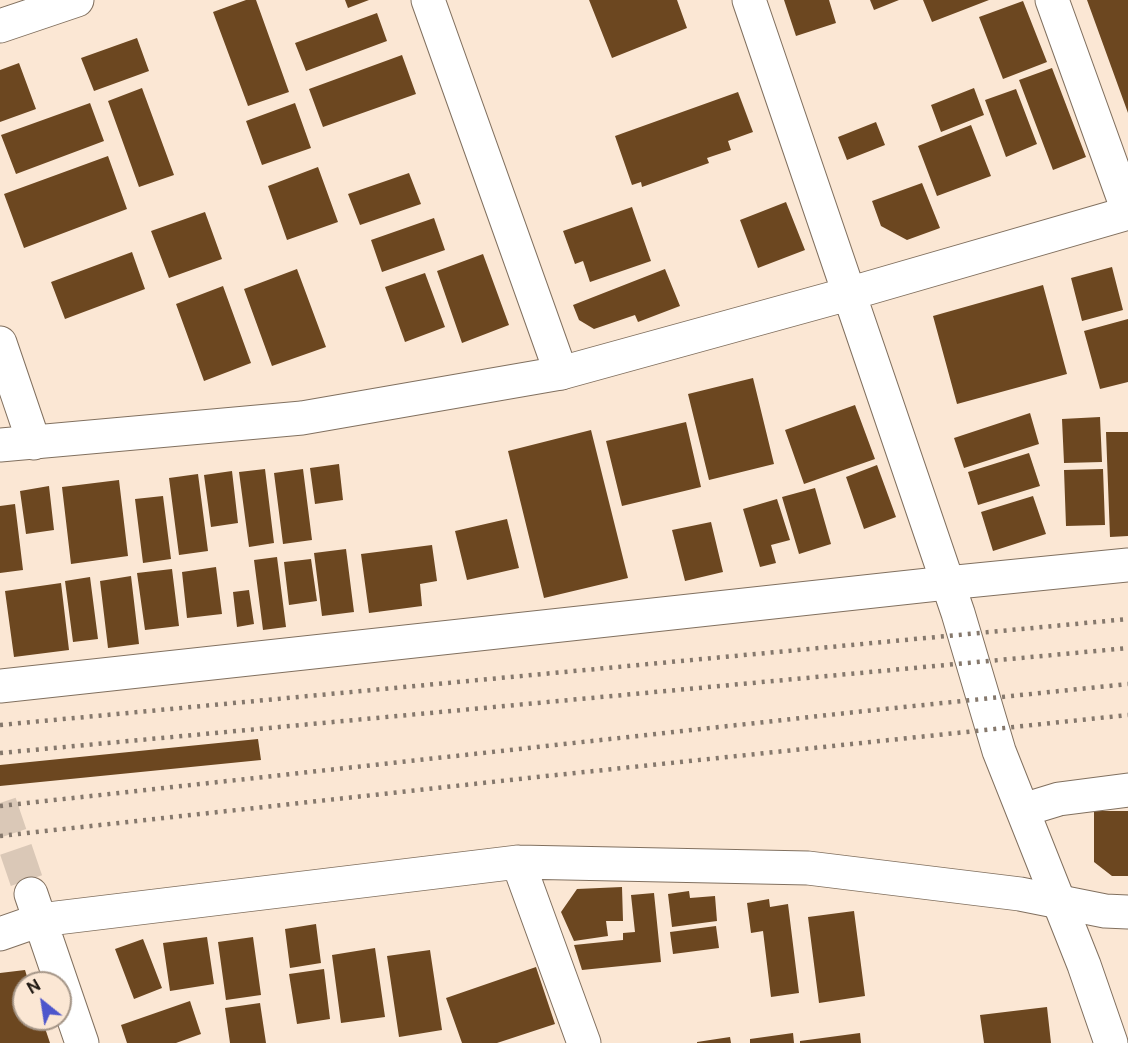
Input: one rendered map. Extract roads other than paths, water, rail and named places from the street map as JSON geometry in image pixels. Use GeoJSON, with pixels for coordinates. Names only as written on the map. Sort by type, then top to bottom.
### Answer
{"type":"FeatureCollection","features":[{"type":"Feature","properties":{"kind":"street"},"geometry":{"type":"LineString","coordinates":[[0,26],[77,0]]}},
{"type":"Feature","properties":{"kind":"street"},"geometry":{"type":"LineString","coordinates":[[428,0],[561,373]]}},
{"type":"Feature","properties":{"kind":"street"},"geometry":{"type":"LineString","coordinates":[[749,0],[958,613],[999,751],[1060,903],[1111,1043]]}},
{"type":"Feature","properties":{"kind":"street"},"geometry":{"type":"LineString","coordinates":[[0,445],[302,418],[561,373],[849,294],[1128,212],[1052,0]]}},
{"type":"Feature","properties":{"kind":"street"},"geometry":{"type":"LineString","coordinates":[[0,343],[34,443]]}},
{"type":"Feature","properties":{"kind":"street"},"geometry":{"type":"LineString","coordinates":[[0,686],[1128,565]]}},
{"type":"Feature","properties":{"kind":"street"},"geometry":{"type":"LineString","coordinates":[[1023,810],[1059,799],[1128,790]]}},
{"type":"Feature","properties":{"kind":"street"},"geometry":{"type":"LineString","coordinates":[[519,862],[584,1043]]}},
{"type":"Feature","properties":{"kind":"street"},"geometry":{"type":"LineString","coordinates":[[0,934],[35,907],[519,862],[808,868],[1020,894],[1104,911],[1128,912]]}},
{"type":"Feature","properties":{"kind":"street"},"geometry":{"type":"LineString","coordinates":[[35,907],[82,1043]]}},
{"type":"Feature","properties":{"kind":"tunnel"},"geometry":{"type":"LineString","coordinates":[[0,803],[31,894]]}},
{"type":"Feature","properties":{"kind":"railway"},"geometry":{"type":"LineString","coordinates":[[0,725],[1128,619]]}},
{"type":"Feature","properties":{"kind":"railway"},"geometry":{"type":"LineString","coordinates":[[0,753],[1128,648]]}},
{"type":"Feature","properties":{"kind":"railway"},"geometry":{"type":"LineString","coordinates":[[0,806],[1128,684]]}},
{"type":"Feature","properties":{"kind":"railway"},"geometry":{"type":"LineString","coordinates":[[0,836],[1128,715]]}}]}
